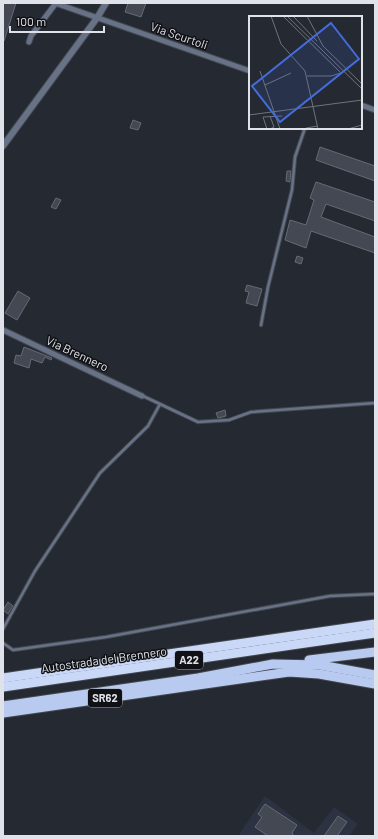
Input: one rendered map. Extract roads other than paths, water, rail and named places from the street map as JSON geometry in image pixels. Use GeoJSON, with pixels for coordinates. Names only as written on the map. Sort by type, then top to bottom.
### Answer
{"type":"FeatureCollection","features":[{"type":"Feature","properties":{"kind":"highway","name":"Autostrada del Brennero"},"geometry":{"type":"LineString","coordinates":[[3,678],[375,624]]}},
{"type":"Feature","properties":{"kind":"highway","name":"Autostrada del Brennero"},"geometry":{"type":"LineString","coordinates":[[3,687],[375,632]]}},
{"type":"Feature","properties":{"kind":"highway"},"geometry":{"type":"LineString","coordinates":[[273,664],[375,652]]}},
{"type":"Feature","properties":{"kind":"highway","name":"SR62"},"geometry":{"type":"LineString","coordinates":[[3,706],[198,678],[273,664],[320,665],[375,675]]}},
{"type":"Feature","properties":{"kind":"highway","name":"SR62"},"geometry":{"type":"LineString","coordinates":[[3,713],[289,672],[319,674],[375,684]]}},
{"type":"Feature","properties":{"kind":"street"},"geometry":{"type":"LineString","coordinates":[[30,42],[31,36],[56,3]]}},
{"type":"Feature","properties":{"kind":"street","name":"Via Scurtoli"},"geometry":{"type":"LineString","coordinates":[[56,3],[249,71]]}},
{"type":"Feature","properties":{"kind":"street"},"geometry":{"type":"LineString","coordinates":[[3,146],[97,18],[106,3]]}},
{"type":"Feature","properties":{"kind":"street"},"geometry":{"type":"LineString","coordinates":[[362,105],[375,110]]}},
{"type":"Feature","properties":{"kind":"street","name":"Via Brennero"},"geometry":{"type":"LineString","coordinates":[[3,330],[142,396]]}},
{"type":"Feature","properties":{"kind":"lane"},"geometry":{"type":"LineString","coordinates":[[260,325],[292,190],[295,158],[305,129]]}},
{"type":"Feature","properties":{"kind":"lane"},"geometry":{"type":"LineString","coordinates":[[142,396],[198,422],[229,420],[251,412],[375,403]]}},
{"type":"Feature","properties":{"kind":"lane"},"geometry":{"type":"LineString","coordinates":[[3,629],[35,571],[100,473],[148,426],[160,404]]}},
{"type":"Feature","properties":{"kind":"lane"},"geometry":{"type":"LineString","coordinates":[[3,643],[13,650],[21,649],[106,637],[330,596],[375,594]]}}]}
